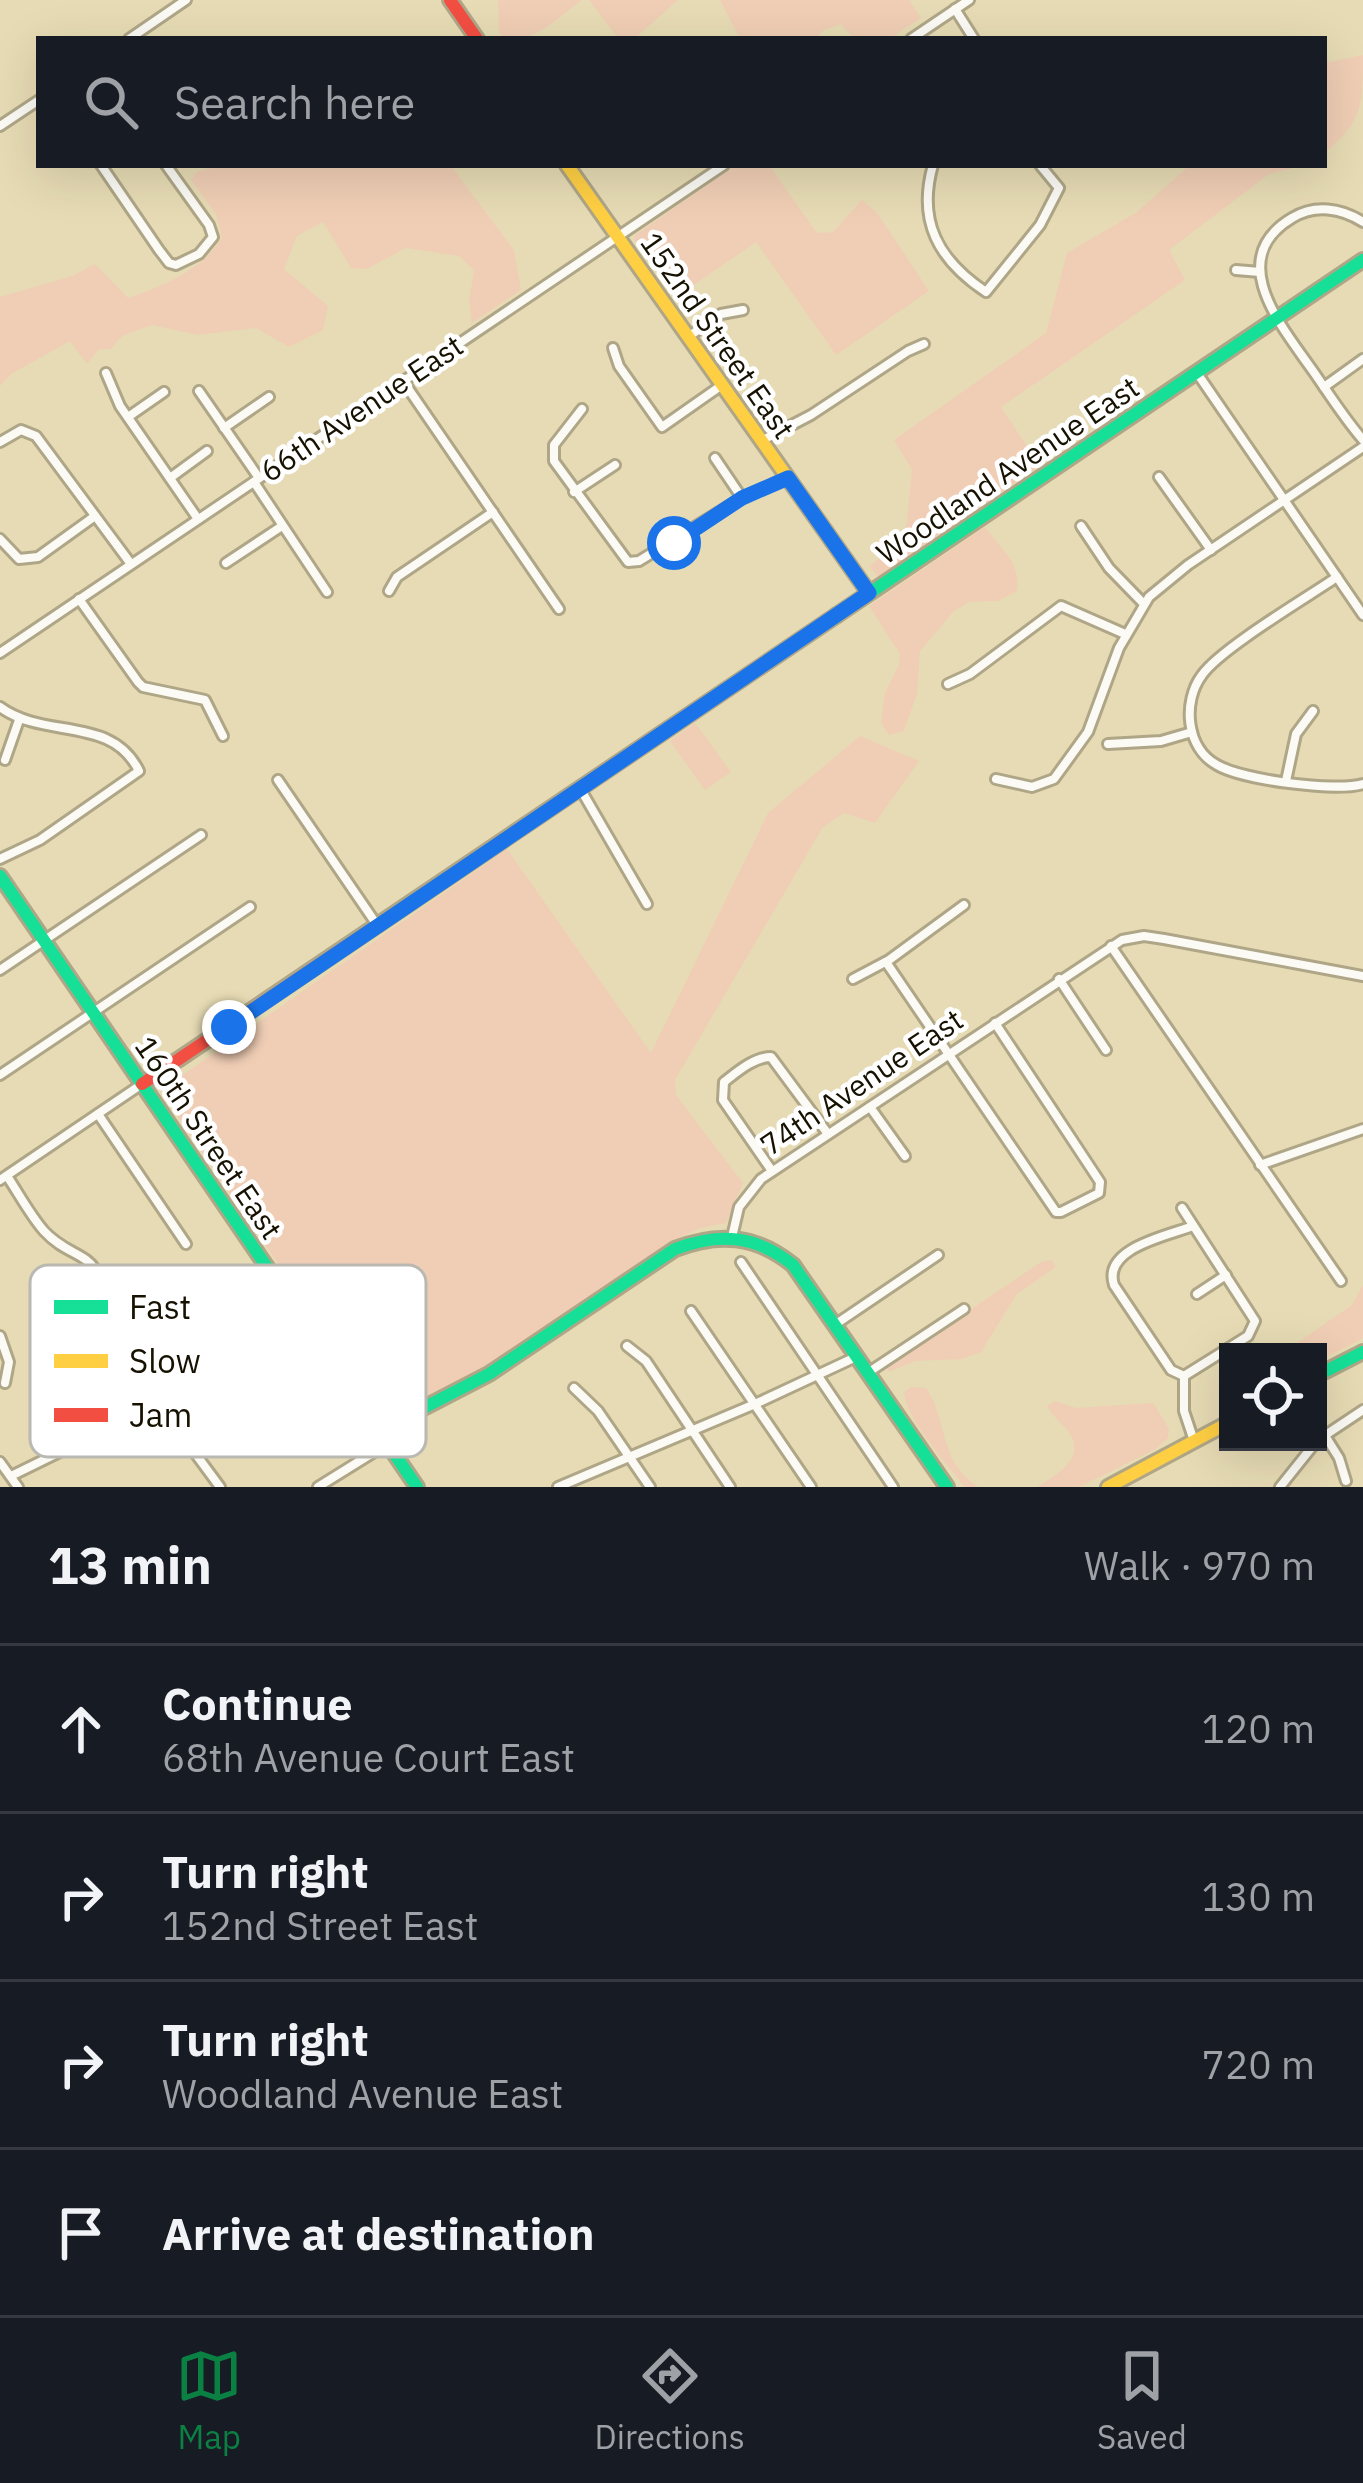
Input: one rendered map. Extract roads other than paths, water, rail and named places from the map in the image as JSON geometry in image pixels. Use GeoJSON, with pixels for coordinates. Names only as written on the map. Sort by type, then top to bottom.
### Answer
{"type":"FeatureCollection","features":[{"type":"Feature","properties":{"kind":"street"},"geometry":{"type":"LineString","coordinates":[[133,36],[187,0]]}},
{"type":"Feature","properties":{"kind":"street"},"geometry":{"type":"LineString","coordinates":[[449,0],[475,36]]}},
{"type":"Feature","properties":{"kind":"street"},"geometry":{"type":"LineString","coordinates":[[915,36],[969,0]]}},
{"type":"Feature","properties":{"kind":"street"},"geometry":{"type":"LineString","coordinates":[[955,9],[972,36]]}},
{"type":"Feature","properties":{"kind":"street"},"geometry":{"type":"LineString","coordinates":[[0,126],[36,102]]}},
{"type":"Feature","properties":{"kind":"street"},"geometry":{"type":"LineString","coordinates":[[103,168],[159,250],[176,265],[199,254],[213,237],[168,168]]}},
{"type":"Feature","properties":{"kind":"street","name":"152nd Street East"},"geometry":{"type":"LineString","coordinates":[[569,168],[869,593]]}},
{"type":"Feature","properties":{"kind":"street","name":"66th Avenue East"},"geometry":{"type":"LineString","coordinates":[[0,653],[720,168]]}},
{"type":"Feature","properties":{"kind":"street"},"geometry":{"type":"LineString","coordinates":[[932,168],[925,198],[927,219],[959,270],[986,292],[1040,225],[1059,188],[1042,168]]}},
{"type":"Feature","properties":{"kind":"street"},"geometry":{"type":"LineString","coordinates":[[996,779],[1040,787],[1062,772],[1088,732],[1123,634],[1144,604],[1166,582],[1363,443],[1276,319],[1263,294],[1260,272],[1268,242],[1289,220],[1320,209],[1342,211],[1363,222]]}},
{"type":"Feature","properties":{"kind":"street","name":"Woodland Avenue East"},"geometry":{"type":"LineString","coordinates":[[142,1084],[1363,260]]}},
{"type":"Feature","properties":{"kind":"street"},"geometry":{"type":"LineString","coordinates":[[1236,270],[1260,272]]}},
{"type":"Feature","properties":{"kind":"street"},"geometry":{"type":"LineString","coordinates":[[688,337],[721,314],[743,310]]}},
{"type":"Feature","properties":{"kind":"street"},"geometry":{"type":"LineString","coordinates":[[761,441],[924,344]]}},
{"type":"Feature","properties":{"kind":"street"},"geometry":{"type":"LineString","coordinates":[[613,348],[619,366],[662,427],[722,385]]}},
{"type":"Feature","properties":{"kind":"street"},"geometry":{"type":"LineString","coordinates":[[1324,387],[1363,359]]}},
{"type":"Feature","properties":{"kind":"street"},"geometry":{"type":"LineString","coordinates":[[1197,373],[1363,615]]}},
{"type":"Feature","properties":{"kind":"street"},"geometry":{"type":"LineString","coordinates":[[106,374],[128,417],[198,519]]}},
{"type":"Feature","properties":{"kind":"street"},"geometry":{"type":"LineString","coordinates":[[403,381],[559,609]]}},
{"type":"Feature","properties":{"kind":"street"},"geometry":{"type":"LineString","coordinates":[[199,391],[327,592]]}},
{"type":"Feature","properties":{"kind":"street"},"geometry":{"type":"LineString","coordinates":[[128,417],[164,392]]}},
{"type":"Feature","properties":{"kind":"street"},"geometry":{"type":"LineString","coordinates":[[224,428],[269,397]]}},
{"type":"Feature","properties":{"kind":"street"},"geometry":{"type":"LineString","coordinates":[[582,409],[560,436],[554,461],[621,559],[632,563],[674,543],[742,498],[788,478]]}},
{"type":"Feature","properties":{"kind":"street"},"geometry":{"type":"LineString","coordinates":[[0,442],[26,429],[36,436],[131,564]]}},
{"type":"Feature","properties":{"kind":"street"},"geometry":{"type":"LineString","coordinates":[[170,478],[207,451]]}},
{"type":"Feature","properties":{"kind":"street"},"geometry":{"type":"LineString","coordinates":[[716,458],[742,498]]}},
{"type":"Feature","properties":{"kind":"street"},"geometry":{"type":"LineString","coordinates":[[574,492],[615,465]]}},
{"type":"Feature","properties":{"kind":"street"},"geometry":{"type":"LineString","coordinates":[[1160,477],[1210,550]]}},
{"type":"Feature","properties":{"kind":"street"},"geometry":{"type":"LineString","coordinates":[[389,591],[397,578],[493,512]]}},
{"type":"Feature","properties":{"kind":"street"},"geometry":{"type":"LineString","coordinates":[[0,539],[19,559],[38,557],[94,516]]}},
{"type":"Feature","properties":{"kind":"street"},"geometry":{"type":"LineString","coordinates":[[226,563],[282,526]]}},
{"type":"Feature","properties":{"kind":"street"},"geometry":{"type":"LineString","coordinates":[[1081,526],[1109,568],[1144,604]]}},
{"type":"Feature","properties":{"kind":"street"},"geometry":{"type":"LineString","coordinates":[[1337,577],[1206,670],[1191,696],[1194,736],[1221,768],[1331,789],[1363,784]]}},
{"type":"Feature","properties":{"kind":"street"},"geometry":{"type":"LineString","coordinates":[[80,599],[143,687],[185,692],[205,700],[223,736]]}},
{"type":"Feature","properties":{"kind":"street"},"geometry":{"type":"LineString","coordinates":[[948,684],[970,674],[1061,606],[1123,634]]}},
{"type":"Feature","properties":{"kind":"street"},"geometry":{"type":"LineString","coordinates":[[0,707],[19,720],[110,738],[131,755],[139,771],[40,841],[0,859]]}},
{"type":"Feature","properties":{"kind":"street"},"geometry":{"type":"LineString","coordinates":[[1286,781],[1296,734],[1313,711]]}},
{"type":"Feature","properties":{"kind":"street"},"geometry":{"type":"LineString","coordinates":[[4,760],[19,720]]}},
{"type":"Feature","properties":{"kind":"street"},"geometry":{"type":"LineString","coordinates":[[1108,744],[1194,736]]}},
{"type":"Feature","properties":{"kind":"street"},"geometry":{"type":"LineString","coordinates":[[278,780],[378,926]]}},
{"type":"Feature","properties":{"kind":"street"},"geometry":{"type":"LineString","coordinates":[[580,790],[647,904]]}},
{"type":"Feature","properties":{"kind":"street"},"geometry":{"type":"LineString","coordinates":[[0,970],[201,835]]}},
{"type":"Feature","properties":{"kind":"street","name":"160th Street East"},"geometry":{"type":"LineString","coordinates":[[0,877],[266,1265]]}},
{"type":"Feature","properties":{"kind":"street"},"geometry":{"type":"LineString","coordinates":[[854,979],[886,962],[964,905]]}},
{"type":"Feature","properties":{"kind":"street"},"geometry":{"type":"LineString","coordinates":[[0,1076],[250,907]]}},
{"type":"Feature","properties":{"kind":"street","name":"74th Avenue East"},"geometry":{"type":"LineString","coordinates":[[732,1237],[744,1196],[772,1172],[1111,946],[1144,936],[1363,976]]}},
{"type":"Feature","properties":{"kind":"street"},"geometry":{"type":"LineString","coordinates":[[1111,946],[1341,1281]]}},
{"type":"Feature","properties":{"kind":"street"},"geometry":{"type":"LineString","coordinates":[[886,962],[1058,1213],[1099,1193],[1100,1186],[995,1023]]}},
{"type":"Feature","properties":{"kind":"street"},"geometry":{"type":"LineString","coordinates":[[1059,979],[1106,1050]]}},
{"type":"Feature","properties":{"kind":"street"},"geometry":{"type":"LineString","coordinates":[[772,1172],[723,1100],[721,1089],[759,1058],[773,1059],[828,1135]]}},
{"type":"Feature","properties":{"kind":"street"},"geometry":{"type":"LineString","coordinates":[[92,1265],[46,1234],[3,1178],[142,1084]]}},
{"type":"Feature","properties":{"kind":"street"},"geometry":{"type":"LineString","coordinates":[[870,1107],[905,1156]]}},
{"type":"Feature","properties":{"kind":"street"},"geometry":{"type":"LineString","coordinates":[[98,1114],[186,1244]]}},
{"type":"Feature","properties":{"kind":"street"},"geometry":{"type":"LineString","coordinates":[[1260,1165],[1363,1129]]}},
{"type":"Feature","properties":{"kind":"street"},"geometry":{"type":"LineString","coordinates":[[1182,1208],[1254,1315],[1248,1336],[1184,1376]]}},
{"type":"Feature","properties":{"kind":"street"},"geometry":{"type":"LineString","coordinates":[[1184,1376],[1171,1370],[1114,1285],[1111,1268],[1129,1252],[1193,1226]]}},
{"type":"Feature","properties":{"kind":"street"},"geometry":{"type":"LineString","coordinates":[[426,1407],[489,1374],[675,1249],[705,1238],[732,1237],[763,1244],[786,1258],[947,1487]]}},
{"type":"Feature","properties":{"kind":"street"},"geometry":{"type":"LineString","coordinates":[[836,1324],[938,1255]]}},
{"type":"Feature","properties":{"kind":"street"},"geometry":{"type":"LineString","coordinates":[[742,1262],[892,1487]]}},
{"type":"Feature","properties":{"kind":"street"},"geometry":{"type":"LineString","coordinates":[[1198,1294],[1226,1275]]}},
{"type":"Feature","properties":{"kind":"street"},"geometry":{"type":"LineString","coordinates":[[868,1372],[964,1309]]}},
{"type":"Feature","properties":{"kind":"street"},"geometry":{"type":"LineString","coordinates":[[691,1312],[811,1487]]}},
{"type":"Feature","properties":{"kind":"street"},"geometry":{"type":"LineString","coordinates":[[0,1336],[10,1362],[5,1383]]}},
{"type":"Feature","properties":{"kind":"street"},"geometry":{"type":"LineString","coordinates":[[627,1346],[646,1361],[730,1487]]}},
{"type":"Feature","properties":{"kind":"street"},"geometry":{"type":"LineString","coordinates":[[1327,1370],[1363,1352]]}},
{"type":"Feature","properties":{"kind":"street"},"geometry":{"type":"LineString","coordinates":[[564,1486],[858,1356]]}},
{"type":"Feature","properties":{"kind":"street"},"geometry":{"type":"LineString","coordinates":[[1184,1376],[1184,1411],[1194,1441]]}},
{"type":"Feature","properties":{"kind":"street"},"geometry":{"type":"LineString","coordinates":[[574,1388],[598,1411],[650,1487]]}},
{"type":"Feature","properties":{"kind":"street"},"geometry":{"type":"LineString","coordinates":[[1327,1434],[1363,1410]]}},
{"type":"Feature","properties":{"kind":"street"},"geometry":{"type":"LineString","coordinates":[[1108,1487],[1219,1428]]}},
{"type":"Feature","properties":{"kind":"street"},"geometry":{"type":"LineString","coordinates":[[1327,1446],[1340,1458],[1346,1481]]}},
{"type":"Feature","properties":{"kind":"street"},"geometry":{"type":"LineString","coordinates":[[1280,1487],[1309,1451]]}},
{"type":"Feature","properties":{"kind":"street"},"geometry":{"type":"LineString","coordinates":[[10,1476],[49,1457]]}},
{"type":"Feature","properties":{"kind":"street"},"geometry":{"type":"LineString","coordinates":[[198,1457],[220,1487]]}},
{"type":"Feature","properties":{"kind":"street"},"geometry":{"type":"LineString","coordinates":[[318,1487],[367,1457]]}},
{"type":"Feature","properties":{"kind":"street","name":"160th Street East"},"geometry":{"type":"LineString","coordinates":[[396,1457],[416,1487]]}},
{"type":"Feature","properties":{"kind":"street"},"geometry":{"type":"LineString","coordinates":[[0,1462],[18,1487]]}}]}
